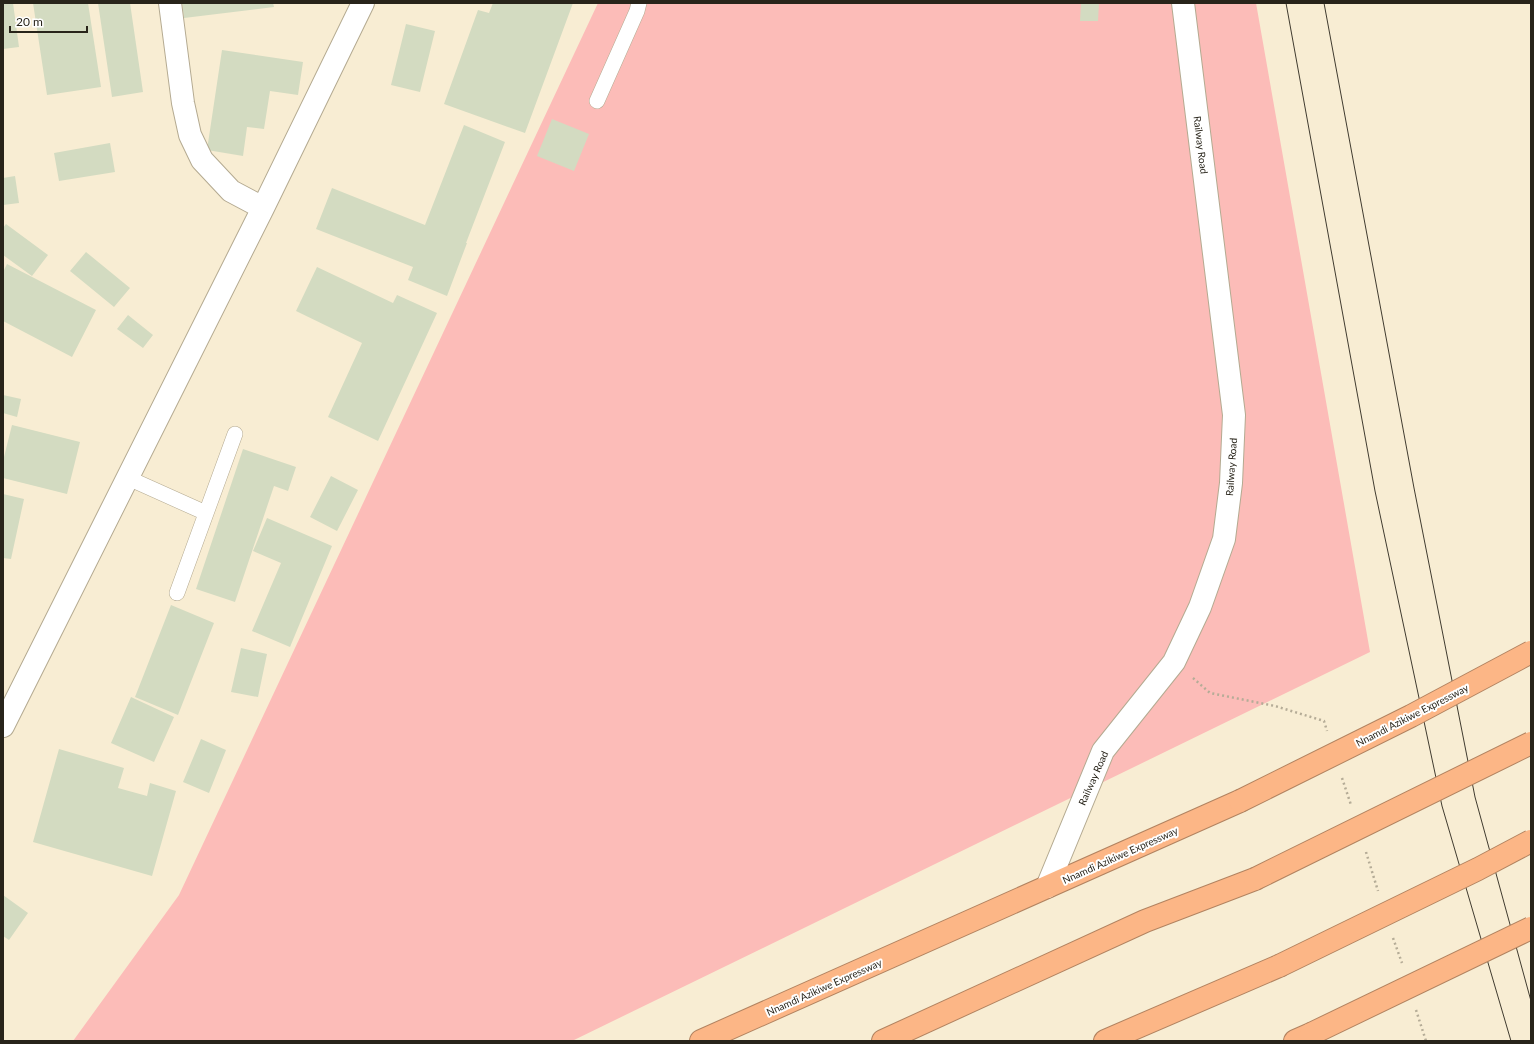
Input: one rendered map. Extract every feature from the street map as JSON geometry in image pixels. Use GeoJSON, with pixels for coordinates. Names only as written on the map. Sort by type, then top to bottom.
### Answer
{"type":"FeatureCollection","features":[{"type":"Feature","properties":{"kind":"highway","name":"Nnamdi Azikiwe Expressway"},"geometry":{"type":"LineString","coordinates":[[701,1041],[1240,801],[1412,716],[1531,652]]}},
{"type":"Feature","properties":{"kind":"highway"},"geometry":{"type":"LineString","coordinates":[[883,1041],[1146,921],[1255,879],[1531,743]]}},
{"type":"Feature","properties":{"kind":"highway"},"geometry":{"type":"LineString","coordinates":[[1105,1041],[1279,966],[1478,869],[1531,841]]}},
{"type":"Feature","properties":{"kind":"highway"},"geometry":{"type":"LineString","coordinates":[[1303,1037],[1531,928]]}},
{"type":"Feature","properties":{"kind":"street"},"geometry":{"type":"LineString","coordinates":[[170,3],[183,103],[190,135],[202,160],[231,191],[263,208]]}},
{"type":"Feature","properties":{"kind":"street"},"geometry":{"type":"LineString","coordinates":[[3,726],[263,208],[363,3]]}},
{"type":"Feature","properties":{"kind":"street","name":"Railway Road"},"geometry":{"type":"LineString","coordinates":[[1047,887],[1103,752],[1174,662],[1200,607],[1224,539],[1231,483],[1234,415],[1184,3]]}},
{"type":"Feature","properties":{"kind":"lane"},"geometry":{"type":"LineString","coordinates":[[597,101],[639,3]]}},
{"type":"Feature","properties":{"kind":"lane"},"geometry":{"type":"LineString","coordinates":[[177,593],[235,434]]}},
{"type":"Feature","properties":{"kind":"lane"},"geometry":{"type":"LineString","coordinates":[[128,478],[206,513]]}},
{"type":"Feature","properties":{"kind":"shaded area"},"geometry":{"type":"Polygon","coordinates":[[[598,3],[1256,3],[1370,652],[572,1041],[73,1041],[179,895],[598,3]]]}},
{"type":"Feature","properties":{"kind":"building"},"geometry":{"type":"Polygon","coordinates":[[[3,3],[13,3],[19,47],[3,49],[3,3]]]}},
{"type":"Feature","properties":{"kind":"building"},"geometry":{"type":"Polygon","coordinates":[[[33,3],[88,3],[101,87],[47,95],[33,3]]]}},
{"type":"Feature","properties":{"kind":"building"},"geometry":{"type":"Polygon","coordinates":[[[98,3],[130,3],[143,92],[112,97],[98,3]]]}},
{"type":"Feature","properties":{"kind":"building"},"geometry":{"type":"Polygon","coordinates":[[[182,3],[273,3],[274,7],[184,18],[182,3]]]}},
{"type":"Feature","properties":{"kind":"building"},"geometry":{"type":"Polygon","coordinates":[[[493,3],[573,3],[525,133],[444,104],[478,10],[489,13],[493,3]]]}},
{"type":"Feature","properties":{"kind":"building"},"geometry":{"type":"Polygon","coordinates":[[[1081,3],[1099,3],[1098,21],[1080,21],[1081,3]]]}},
{"type":"Feature","properties":{"kind":"building"},"geometry":{"type":"Polygon","coordinates":[[[406,24],[435,31],[420,92],[391,85],[406,24]]]}},
{"type":"Feature","properties":{"kind":"building"},"geometry":{"type":"Polygon","coordinates":[[[222,50],[303,62],[298,95],[270,91],[264,129],[247,127],[243,156],[207,150],[222,50]]]}},
{"type":"Feature","properties":{"kind":"building"},"geometry":{"type":"Polygon","coordinates":[[[552,119],[589,134],[574,171],[537,156],[552,119]]]}},
{"type":"Feature","properties":{"kind":"building"},"geometry":{"type":"Polygon","coordinates":[[[464,125],[505,142],[447,296],[408,280],[413,267],[316,229],[332,188],[425,225],[464,125]]]}},
{"type":"Feature","properties":{"kind":"building"},"geometry":{"type":"Polygon","coordinates":[[[110,143],[115,172],[59,181],[54,153],[110,143]]]}},
{"type":"Feature","properties":{"kind":"building"},"geometry":{"type":"Polygon","coordinates":[[[15,176],[19,203],[3,205],[3,178],[15,176]]]}},
{"type":"Feature","properties":{"kind":"building"},"geometry":{"type":"Polygon","coordinates":[[[6,224],[48,255],[32,276],[3,255],[3,228],[6,224]]]}},
{"type":"Feature","properties":{"kind":"building"},"geometry":{"type":"Polygon","coordinates":[[[86,252],[130,288],[114,307],[70,271],[86,252]]]}},
{"type":"Feature","properties":{"kind":"building"},"geometry":{"type":"Polygon","coordinates":[[[7,264],[96,310],[72,357],[3,321],[3,272],[7,264]]]}},
{"type":"Feature","properties":{"kind":"building"},"geometry":{"type":"Polygon","coordinates":[[[317,267],[393,303],[397,295],[437,313],[378,441],[328,417],[362,343],[296,311],[317,267]]]}},
{"type":"Feature","properties":{"kind":"building"},"geometry":{"type":"Polygon","coordinates":[[[128,315],[153,335],[143,348],[117,329],[128,315]]]}},
{"type":"Feature","properties":{"kind":"building"},"geometry":{"type":"Polygon","coordinates":[[[3,395],[21,399],[17,417],[3,413],[3,395]]]}},
{"type":"Feature","properties":{"kind":"building"},"geometry":{"type":"Polygon","coordinates":[[[12,425],[80,442],[67,494],[3,478],[3,461],[12,425]]]}},
{"type":"Feature","properties":{"kind":"building"},"geometry":{"type":"Polygon","coordinates":[[[243,449],[296,467],[288,491],[274,486],[235,602],[196,589],[243,449]]]}},
{"type":"Feature","properties":{"kind":"building"},"geometry":{"type":"Polygon","coordinates":[[[331,476],[358,490],[337,531],[310,517],[331,476]]]}},
{"type":"Feature","properties":{"kind":"building"},"geometry":{"type":"Polygon","coordinates":[[[3,494],[24,499],[11,559],[3,558],[3,494]]]}},
{"type":"Feature","properties":{"kind":"building"},"geometry":{"type":"Polygon","coordinates":[[[267,518],[332,546],[290,647],[252,631],[281,563],[253,551],[267,518]]]}},
{"type":"Feature","properties":{"kind":"building"},"geometry":{"type":"Polygon","coordinates":[[[171,605],[214,623],[178,715],[135,697],[171,605]]]}},
{"type":"Feature","properties":{"kind":"building"},"geometry":{"type":"Polygon","coordinates":[[[241,648],[267,654],[258,697],[231,692],[241,648]]]}},
{"type":"Feature","properties":{"kind":"building"},"geometry":{"type":"Polygon","coordinates":[[[131,697],[174,717],[154,762],[111,743],[131,697]]]}},
{"type":"Feature","properties":{"kind":"building"},"geometry":{"type":"Polygon","coordinates":[[[201,739],[226,750],[209,793],[183,782],[201,739]]]}},
{"type":"Feature","properties":{"kind":"building"},"geometry":{"type":"Polygon","coordinates":[[[59,749],[124,768],[118,788],[147,796],[150,783],[176,791],[152,876],[33,842],[59,749]]]}},
{"type":"Feature","properties":{"kind":"building"},"geometry":{"type":"Polygon","coordinates":[[[3,895],[28,913],[9,940],[3,936],[3,895]]]}},
{"type":"Feature","properties":{"kind":"tram line"},"geometry":{"type":"LineString","coordinates":[[1286,3],[1375,491],[1442,806],[1511,1041]]}},
{"type":"Feature","properties":{"kind":"tram line"},"geometry":{"type":"LineString","coordinates":[[1324,3],[1414,488],[1475,797],[1531,1001]]}}]}
